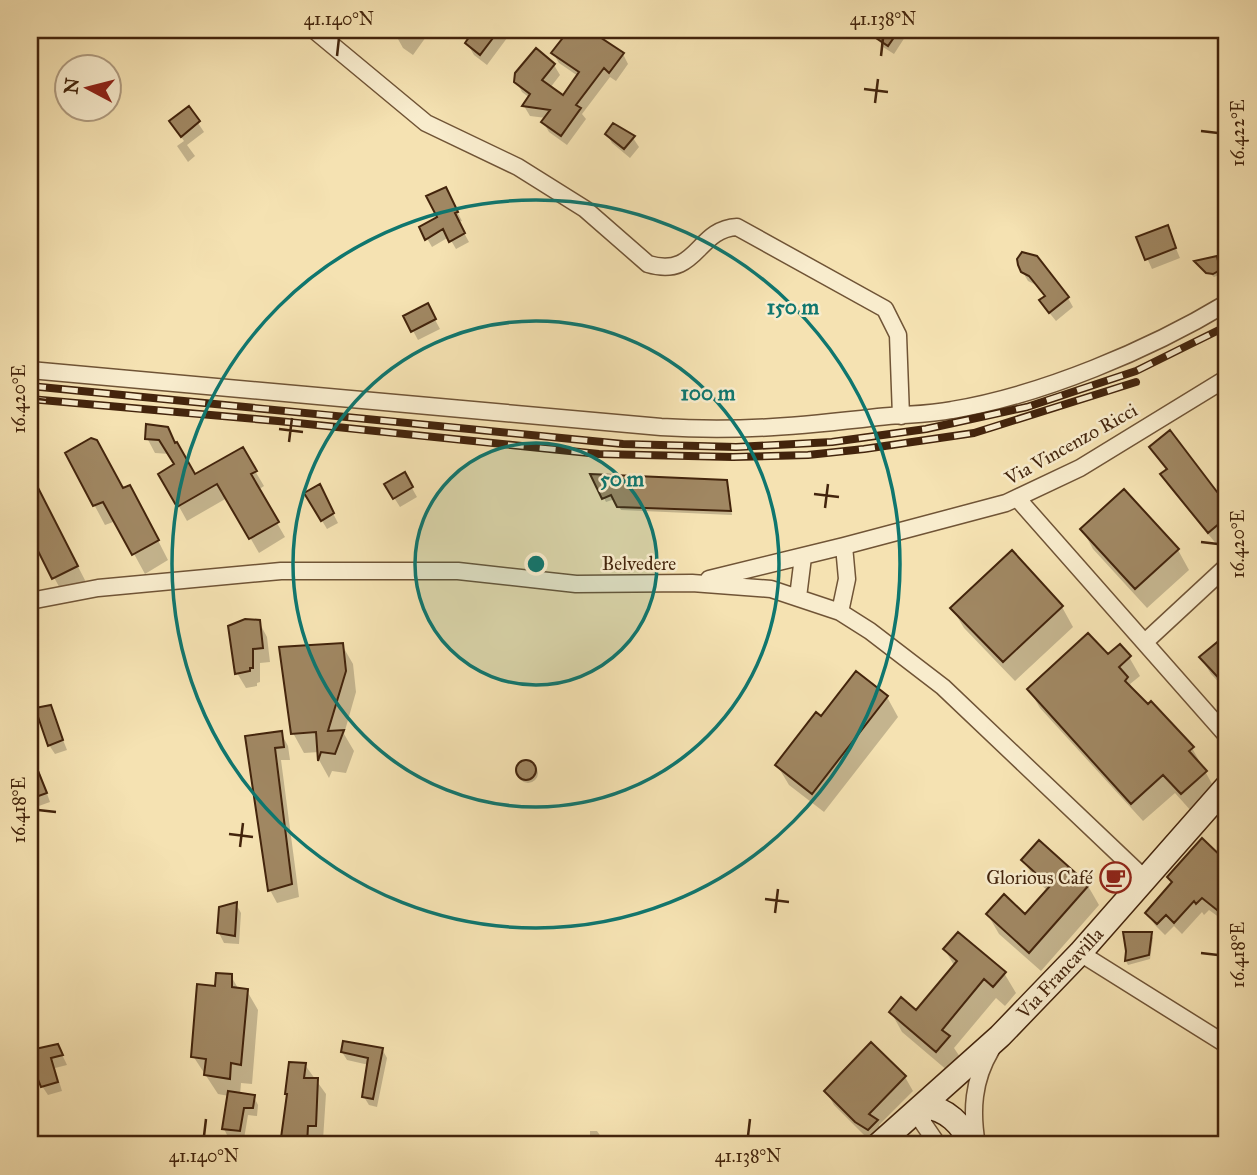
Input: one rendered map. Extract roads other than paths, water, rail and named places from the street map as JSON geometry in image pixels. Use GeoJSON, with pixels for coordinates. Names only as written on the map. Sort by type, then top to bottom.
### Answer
{"type":"FeatureCollection","features":[{"type":"Feature","properties":{"kind":"street"},"geometry":{"type":"LineString","coordinates":[[314,30],[426,123],[519,167],[585,209],[648,264],[660,268],[672,267],[687,260],[718,231],[737,227],[886,309],[898,335],[901,416]]}},
{"type":"Feature","properties":{"kind":"street"},"geometry":{"type":"LineString","coordinates":[[30,370],[704,429],[795,427],[955,410],[1063,380],[1171,334],[1227,303]]}},
{"type":"Feature","properties":{"kind":"street","name":"Via Vincenzo Ricci"},"geometry":{"type":"LineString","coordinates":[[692,583],[803,557],[1006,503],[1080,468],[1227,378]]}},
{"type":"Feature","properties":{"kind":"street"},"geometry":{"type":"LineString","coordinates":[[1017,498],[1227,736]]}},
{"type":"Feature","properties":{"kind":"street"},"geometry":{"type":"LineString","coordinates":[[840,612],[847,579],[844,546]]}},
{"type":"Feature","properties":{"kind":"street"},"geometry":{"type":"LineString","coordinates":[[798,597],[803,557]]}},
{"type":"Feature","properties":{"kind":"street"},"geometry":{"type":"LineString","coordinates":[[1145,642],[1227,566]]}},
{"type":"Feature","properties":{"kind":"street","name":"Belvedere"},"geometry":{"type":"LineString","coordinates":[[30,600],[98,588],[281,571],[458,571],[576,584],[692,583],[771,589],[840,612],[870,631],[943,687],[1145,879]]}},
{"type":"Feature","properties":{"kind":"street","name":"Via Francavilla"},"geometry":{"type":"LineString","coordinates":[[878,1145],[1000,1036],[1080,953],[1227,786]]}},
{"type":"Feature","properties":{"kind":"street"},"geometry":{"type":"LineString","coordinates":[[1080,953],[1227,1045]]}},
{"type":"Feature","properties":{"kind":"street"},"geometry":{"type":"LineString","coordinates":[[977,1145],[974,1125],[975,1087],[983,1064],[1000,1036]]}},
{"type":"Feature","properties":{"kind":"street"},"geometry":{"type":"LineString","coordinates":[[938,1145],[923,1123],[923,1106],[938,1108],[950,1115],[972,1145]]}},
{"type":"Feature","properties":{"kind":"railway"},"geometry":{"type":"LineString","coordinates":[[30,386],[623,444],[736,447],[832,442],[926,429],[1027,407],[1136,371],[1227,326]]}},
{"type":"Feature","properties":{"kind":"railway"},"geometry":{"type":"LineString","coordinates":[[30,399],[599,454],[733,457],[808,455],[974,433],[1136,382]]}},
{"type":"Feature","properties":{"kind":"place","name":"Glorious Café"},"geometry":{"type":"Point","coordinates":[1116,877]}}]}
